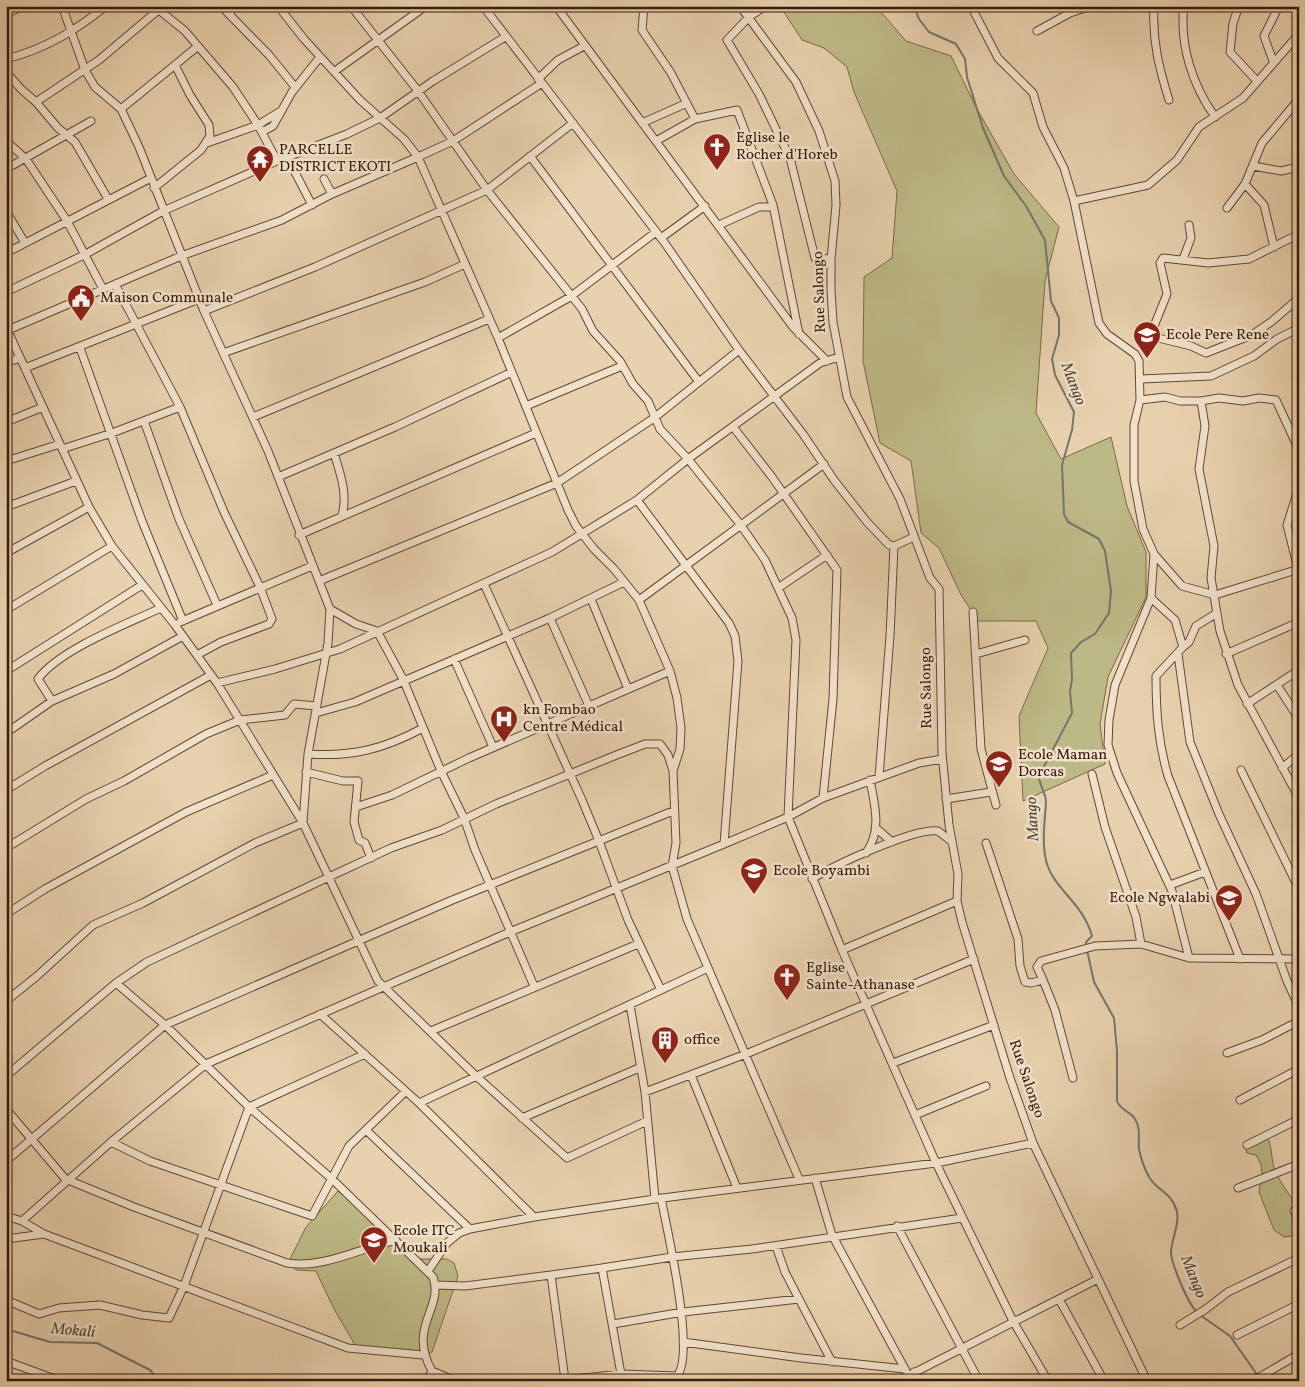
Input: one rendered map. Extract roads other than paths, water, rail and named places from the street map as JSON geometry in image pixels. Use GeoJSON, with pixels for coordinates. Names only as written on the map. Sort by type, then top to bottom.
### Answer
{"type":"FeatureCollection","features":[{"type":"Feature","properties":{"kind":"street"},"geometry":{"type":"LineString","coordinates":[[6,14],[23,6]]}},
{"type":"Feature","properties":{"kind":"street"},"geometry":{"type":"LineString","coordinates":[[62,6],[73,32],[85,70],[95,87],[121,110],[151,178],[204,311],[253,417],[330,609],[326,655],[308,754],[303,823]]}},
{"type":"Feature","properties":{"kind":"street"},"geometry":{"type":"LineString","coordinates":[[6,59],[26,54],[73,32],[106,6]]}},
{"type":"Feature","properties":{"kind":"street"},"geometry":{"type":"LineString","coordinates":[[221,6],[295,87]]}},
{"type":"Feature","properties":{"kind":"street"},"geometry":{"type":"LineString","coordinates":[[229,14],[235,6]]}},
{"type":"Feature","properties":{"kind":"street"},"geometry":{"type":"LineString","coordinates":[[278,6],[320,57],[360,100],[404,139],[418,157],[490,319],[568,510],[582,533],[639,600],[670,671],[677,698],[680,749],[673,771],[673,811],[676,843],[672,866],[687,919],[800,1179]]}},
{"type":"Feature","properties":{"kind":"street"},"geometry":{"type":"LineString","coordinates":[[351,6],[418,91],[487,190],[530,241],[570,297],[582,309],[594,331],[648,401],[660,429],[740,524],[767,563],[792,618],[796,640],[788,816],[812,880],[936,1163],[1013,1321],[1048,1381]]}},
{"type":"Feature","properties":{"kind":"street"},"geometry":{"type":"LineString","coordinates":[[335,71],[426,6]]}},
{"type":"Feature","properties":{"kind":"street"},"geometry":{"type":"LineString","coordinates":[[482,6],[658,235],[739,350],[776,397],[867,522],[889,545],[894,546],[914,537]]}},
{"type":"Feature","properties":{"kind":"street"},"geometry":{"type":"LineString","coordinates":[[556,6],[799,334],[827,361]]}},
{"type":"Feature","properties":{"kind":"street"},"geometry":{"type":"LineString","coordinates":[[644,6],[642,30],[671,73],[695,119]]}},
{"type":"Feature","properties":{"kind":"street","name":"Rue Salongo"},"geometry":{"type":"LineString","coordinates":[[740,6],[796,82],[818,131],[834,181],[836,206],[831,260],[833,322],[850,406],[900,499],[930,578],[937,585],[940,594],[942,759],[951,841],[958,874],[957,900],[974,959],[1033,1143],[1146,1381]]}},
{"type":"Feature","properties":{"kind":"street"},"geometry":{"type":"LineString","coordinates":[[765,6],[749,18],[727,40],[759,94],[789,155],[815,258],[831,260]]}},
{"type":"Feature","properties":{"kind":"street"},"geometry":{"type":"LineString","coordinates":[[971,6],[998,58],[1033,93],[1043,127],[1064,168],[1074,201],[1099,323],[1107,334],[1138,357],[1141,379],[1140,400],[1134,425],[1134,481],[1143,529],[1154,554],[1182,586],[1215,594],[1299,569],[1287,525],[1299,488]]}},
{"type":"Feature","properties":{"kind":"street"},"geometry":{"type":"LineString","coordinates":[[1037,31],[1070,13],[1092,6]]}},
{"type":"Feature","properties":{"kind":"street"},"geometry":{"type":"LineString","coordinates":[[1154,6],[1152,32],[1169,100]]}},
{"type":"Feature","properties":{"kind":"street"},"geometry":{"type":"LineString","coordinates":[[1170,6],[1184,8],[1185,48],[1201,97],[1215,117]]}},
{"type":"Feature","properties":{"kind":"street"},"geometry":{"type":"LineString","coordinates":[[1238,6],[1233,23],[1230,52],[1256,80]]}},
{"type":"Feature","properties":{"kind":"street"},"geometry":{"type":"LineString","coordinates":[[1274,61],[1264,36],[1279,6]]}},
{"type":"Feature","properties":{"kind":"street"},"geometry":{"type":"LineString","coordinates":[[36,102],[85,70],[159,8],[198,46],[233,87],[258,124],[277,161]]}},
{"type":"Feature","properties":{"kind":"street"},"geometry":{"type":"LineString","coordinates":[[1074,201],[1148,185],[1177,160],[1197,129],[1240,101],[1256,80],[1299,34]]}},
{"type":"Feature","properties":{"kind":"street"},"geometry":{"type":"LineString","coordinates":[[6,292],[84,255],[163,211],[277,161],[348,134],[380,118],[472,56],[505,37]]}},
{"type":"Feature","properties":{"kind":"street"},"geometry":{"type":"LineString","coordinates":[[1293,41],[1299,48]]}},
{"type":"Feature","properties":{"kind":"street"},"geometry":{"type":"LineString","coordinates":[[121,110],[198,46]]}},
{"type":"Feature","properties":{"kind":"street"},"geometry":{"type":"LineString","coordinates":[[584,46],[558,60],[540,81],[453,141],[332,194],[282,220],[182,256],[7,328],[89,507],[112,546],[175,625],[217,683],[274,775],[303,823],[383,986],[475,1075],[567,1158],[647,1121]]}},
{"type":"Feature","properties":{"kind":"street"},"geometry":{"type":"LineString","coordinates":[[262,132],[273,126],[279,112],[295,87],[320,57]]}},
{"type":"Feature","properties":{"kind":"street"},"geometry":{"type":"LineString","coordinates":[[154,188],[179,169],[206,143],[210,136],[209,125],[190,95],[176,65]]}},
{"type":"Feature","properties":{"kind":"street"},"geometry":{"type":"LineString","coordinates":[[6,72],[80,148],[108,199]]}},
{"type":"Feature","properties":{"kind":"street"},"geometry":{"type":"LineString","coordinates":[[1227,208],[1245,184],[1262,143],[1299,99]]}},
{"type":"Feature","properties":{"kind":"street"},"geometry":{"type":"LineString","coordinates":[[642,124],[687,103]]}},
{"type":"Feature","properties":{"kind":"street"},"geometry":{"type":"LineString","coordinates":[[656,141],[695,119],[737,110],[773,207],[788,270],[799,334]]}},
{"type":"Feature","properties":{"kind":"street"},"geometry":{"type":"LineString","coordinates":[[206,143],[258,124],[279,112]]}},
{"type":"Feature","properties":{"kind":"street"},"geometry":{"type":"LineString","coordinates":[[6,170],[91,121]]}},
{"type":"Feature","properties":{"kind":"street"},"geometry":{"type":"LineString","coordinates":[[204,311],[442,212],[487,190],[573,123]]}},
{"type":"Feature","properties":{"kind":"street"},"geometry":{"type":"LineString","coordinates":[[6,141],[26,159],[67,221],[103,289]]}},
{"type":"Feature","properties":{"kind":"street"},"geometry":{"type":"LineString","coordinates":[[530,156],[699,382]]}},
{"type":"Feature","properties":{"kind":"street"},"geometry":{"type":"LineString","coordinates":[[287,157],[312,205]]}},
{"type":"Feature","properties":{"kind":"street"},"geometry":{"type":"LineString","coordinates":[[1253,166],[1281,171],[1299,167]]}},
{"type":"Feature","properties":{"kind":"street"},"geometry":{"type":"LineString","coordinates":[[6,253],[151,178]]}},
{"type":"Feature","properties":{"kind":"street"},"geometry":{"type":"LineString","coordinates":[[324,179],[332,194]]}},
{"type":"Feature","properties":{"kind":"street"},"geometry":{"type":"LineString","coordinates":[[1245,184],[1264,205],[1274,247]]}},
{"type":"Feature","properties":{"kind":"street"},"geometry":{"type":"LineString","coordinates":[[498,338],[570,297],[658,235],[705,206]]}},
{"type":"Feature","properties":{"kind":"street"},"geometry":{"type":"LineString","coordinates":[[719,225],[759,207],[773,207]]}},
{"type":"Feature","properties":{"kind":"street"},"geometry":{"type":"LineString","coordinates":[[6,211],[26,243]]}},
{"type":"Feature","properties":{"kind":"street"},"geometry":{"type":"LineString","coordinates":[[1183,259],[1191,238],[1189,225]]}},
{"type":"Feature","properties":{"kind":"street"},"geometry":{"type":"LineString","coordinates":[[1299,234],[1253,258],[1208,263],[1166,257],[1162,259],[1160,264],[1167,292],[1149,333],[1152,337],[1191,346],[1199,352],[1206,353],[1252,335],[1271,322],[1299,298]]}},
{"type":"Feature","properties":{"kind":"street"},"geometry":{"type":"LineString","coordinates":[[223,353],[425,282],[465,264]]}},
{"type":"Feature","properties":{"kind":"street"},"geometry":{"type":"LineString","coordinates":[[115,284],[180,407],[224,512],[260,587],[271,622],[229,639],[197,655]]}},
{"type":"Feature","properties":{"kind":"street"},"geometry":{"type":"LineString","coordinates":[[25,368],[80,348],[199,299]]}},
{"type":"Feature","properties":{"kind":"street"},"geometry":{"type":"LineString","coordinates":[[253,417],[490,319]]}},
{"type":"Feature","properties":{"kind":"street"},"geometry":{"type":"LineString","coordinates":[[1141,379],[1212,376],[1254,356],[1274,340],[1299,328]]}},
{"type":"Feature","properties":{"kind":"street"},"geometry":{"type":"LineString","coordinates":[[80,348],[142,521],[182,621]]}},
{"type":"Feature","properties":{"kind":"street"},"geometry":{"type":"LineString","coordinates":[[319,581],[557,483],[654,418],[739,350]]}},
{"type":"Feature","properties":{"kind":"street"},"geometry":{"type":"LineString","coordinates":[[217,683],[326,655],[552,552],[637,500],[688,460],[820,364],[839,357]]}},
{"type":"Feature","properties":{"kind":"street"},"geometry":{"type":"LineString","coordinates":[[6,363],[20,358]]}},
{"type":"Feature","properties":{"kind":"street"},"geometry":{"type":"LineString","coordinates":[[526,406],[622,366]]}},
{"type":"Feature","properties":{"kind":"street"},"geometry":{"type":"LineString","coordinates":[[278,477],[512,372]]}},
{"type":"Feature","properties":{"kind":"street"},"geometry":{"type":"LineString","coordinates":[[1140,400],[1165,397],[1178,401],[1201,401],[1219,398],[1240,401],[1259,398],[1276,400],[1297,439],[1299,450]]}},
{"type":"Feature","properties":{"kind":"street"},"geometry":{"type":"LineString","coordinates":[[1201,401],[1205,426],[1199,469],[1214,546],[1211,578],[1226,654],[1247,704],[1299,798]]}},
{"type":"Feature","properties":{"kind":"street"},"geometry":{"type":"LineString","coordinates":[[6,461],[112,433],[180,407]]}},
{"type":"Feature","properties":{"kind":"street"},"geometry":{"type":"LineString","coordinates":[[6,422],[43,408]]}},
{"type":"Feature","properties":{"kind":"street"},"geometry":{"type":"LineString","coordinates":[[144,421],[179,519],[217,605]]}},
{"type":"Feature","properties":{"kind":"street"},"geometry":{"type":"LineString","coordinates":[[734,428],[783,492],[827,555],[838,575],[833,699],[823,798]]}},
{"type":"Feature","properties":{"kind":"street"},"geometry":{"type":"LineString","coordinates":[[299,535],[536,433]]}},
{"type":"Feature","properties":{"kind":"street"},"geometry":{"type":"LineString","coordinates":[[334,453],[343,489],[344,508],[342,515]]}},
{"type":"Feature","properties":{"kind":"street"},"geometry":{"type":"LineString","coordinates":[[639,600],[783,492],[824,464]]}},
{"type":"Feature","properties":{"kind":"street"},"geometry":{"type":"LineString","coordinates":[[6,507],[76,481]]}},
{"type":"Feature","properties":{"kind":"street"},"geometry":{"type":"LineString","coordinates":[[637,500],[729,623],[737,648],[732,752],[724,844]]}},
{"type":"Feature","properties":{"kind":"street"},"geometry":{"type":"LineString","coordinates":[[6,553],[89,507]]}},
{"type":"Feature","properties":{"kind":"street"},"geometry":{"type":"LineString","coordinates":[[6,610],[112,546]]}},
{"type":"Feature","properties":{"kind":"street"},"geometry":{"type":"LineString","coordinates":[[879,777],[894,546]]}},
{"type":"Feature","properties":{"kind":"street"},"geometry":{"type":"LineString","coordinates":[[1154,554],[1151,598],[1115,686],[1109,720],[1108,745],[1118,773],[1170,885],[1190,958]]}},
{"type":"Feature","properties":{"kind":"street"},"geometry":{"type":"LineString","coordinates":[[778,588],[827,555]]}},
{"type":"Feature","properties":{"kind":"street"},"geometry":{"type":"LineString","coordinates":[[175,625],[217,605],[312,566]]}},
{"type":"Feature","properties":{"kind":"street"},"geometry":{"type":"LineString","coordinates":[[6,848],[86,799],[124,781],[206,734],[240,720],[285,715],[294,704],[317,710],[355,702],[550,618],[624,582]]}},
{"type":"Feature","properties":{"kind":"street"},"geometry":{"type":"LineString","coordinates":[[484,584],[599,841],[638,944],[661,990]]}},
{"type":"Feature","properties":{"kind":"street"},"geometry":{"type":"LineString","coordinates":[[6,671],[142,585]]}},
{"type":"Feature","properties":{"kind":"street"},"geometry":{"type":"LineString","coordinates":[[1151,598],[1175,620],[1183,647]]}},
{"type":"Feature","properties":{"kind":"street"},"geometry":{"type":"LineString","coordinates":[[591,599],[628,689]]}},
{"type":"Feature","properties":{"kind":"street"},"geometry":{"type":"LineString","coordinates":[[52,701],[38,679],[49,667],[91,642],[161,608]]}},
{"type":"Feature","properties":{"kind":"street"},"geometry":{"type":"LineString","coordinates":[[330,609],[356,624],[377,631],[403,680],[441,771],[464,818],[534,986]]}},
{"type":"Feature","properties":{"kind":"street"},"geometry":{"type":"LineString","coordinates":[[973,612],[981,749],[996,805]]}},
{"type":"Feature","properties":{"kind":"street"},"geometry":{"type":"LineString","coordinates":[[1217,613],[1196,626],[1189,642],[1156,676],[1156,723],[1160,751],[1168,776],[1240,959]]}},
{"type":"Feature","properties":{"kind":"street"},"geometry":{"type":"LineString","coordinates":[[550,618],[589,706]]}},
{"type":"Feature","properties":{"kind":"street"},"geometry":{"type":"LineString","coordinates":[[1226,654],[1299,622]]}},
{"type":"Feature","properties":{"kind":"street"},"geometry":{"type":"LineString","coordinates":[[6,733],[52,701],[114,674],[183,636]]}},
{"type":"Feature","properties":{"kind":"street"},"geometry":{"type":"LineString","coordinates":[[976,654],[1025,640]]}},
{"type":"Feature","properties":{"kind":"street"},"geometry":{"type":"LineString","coordinates":[[1178,654],[1190,742],[1219,814],[1256,894],[1299,1007]]}},
{"type":"Feature","properties":{"kind":"street"},"geometry":{"type":"LineString","coordinates":[[454,659],[493,747]]}},
{"type":"Feature","properties":{"kind":"street"},"geometry":{"type":"LineString","coordinates":[[1247,704],[1299,670]]}},
{"type":"Feature","properties":{"kind":"street"},"geometry":{"type":"LineString","coordinates":[[356,807],[392,794],[493,747],[670,671]]}},
{"type":"Feature","properties":{"kind":"street"},"geometry":{"type":"LineString","coordinates":[[6,790],[45,766],[211,675]]}},
{"type":"Feature","properties":{"kind":"street"},"geometry":{"type":"LineString","coordinates":[[1277,685],[1299,719]]}},
{"type":"Feature","properties":{"kind":"street"},"geometry":{"type":"LineString","coordinates":[[308,754],[364,752],[382,748],[422,728]]}},
{"type":"Feature","properties":{"kind":"street"},"geometry":{"type":"LineString","coordinates":[[6,1076],[116,983],[147,962],[329,875],[442,830],[464,818],[569,773],[654,742],[660,744],[665,749],[673,771]]}},
{"type":"Feature","properties":{"kind":"street"},"geometry":{"type":"LineString","coordinates":[[1282,768],[1299,754]]}},
{"type":"Feature","properties":{"kind":"street"},"geometry":{"type":"LineString","coordinates":[[22,1221],[112,1142],[206,1064],[510,932],[724,844],[788,816],[823,798],[919,763],[942,759]]}},
{"type":"Feature","properties":{"kind":"street"},"geometry":{"type":"LineString","coordinates":[[1241,770],[1299,890]]}},
{"type":"Feature","properties":{"kind":"street"},"geometry":{"type":"LineString","coordinates":[[306,772],[343,781],[358,782],[354,822],[356,836],[359,840],[365,842],[371,858]]}},
{"type":"Feature","properties":{"kind":"street"},"geometry":{"type":"LineString","coordinates":[[1092,774],[1105,827],[1136,917],[1141,944]]}},
{"type":"Feature","properties":{"kind":"street"},"geometry":{"type":"LineString","coordinates":[[6,914],[45,889],[186,812],[274,775]]}},
{"type":"Feature","properties":{"kind":"street"},"geometry":{"type":"LineString","coordinates":[[866,854],[875,838],[877,829],[870,780]]}},
{"type":"Feature","properties":{"kind":"street"},"geometry":{"type":"LineString","coordinates":[[946,799],[992,792]]}},
{"type":"Feature","properties":{"kind":"street"},"geometry":{"type":"LineString","coordinates":[[6,1161],[165,1025],[490,884],[673,811]]}},
{"type":"Feature","properties":{"kind":"street"},"geometry":{"type":"LineString","coordinates":[[6,1001],[37,976],[93,925],[144,902],[256,843],[303,823]]}},
{"type":"Feature","properties":{"kind":"street"},"geometry":{"type":"LineString","coordinates":[[877,829],[892,842]]}},
{"type":"Feature","properties":{"kind":"street"},"geometry":{"type":"LineString","coordinates":[[812,880],[892,842],[918,832],[938,831],[951,841]]}},
{"type":"Feature","properties":{"kind":"street"},"geometry":{"type":"LineString","coordinates":[[986,843],[1018,939],[1020,966],[1025,982],[1031,983],[1043,980]]}},
{"type":"Feature","properties":{"kind":"street"},"geometry":{"type":"LineString","coordinates":[[1170,885],[1205,872]]}},
{"type":"Feature","properties":{"kind":"street"},"geometry":{"type":"LineString","coordinates":[[842,950],[957,900]]}},
{"type":"Feature","properties":{"kind":"street"},"geometry":{"type":"LineString","coordinates":[[431,1031],[534,986],[638,944]]}},
{"type":"Feature","properties":{"kind":"street"},"geometry":{"type":"LineString","coordinates":[[1073,1078],[1054,1010],[1037,967],[1040,961],[1095,946],[1141,944],[1190,958],[1299,959]]}},
{"type":"Feature","properties":{"kind":"street"},"geometry":{"type":"LineString","coordinates":[[645,1092],[746,1054],[974,959]]}},
{"type":"Feature","properties":{"kind":"street"},"geometry":{"type":"LineString","coordinates":[[419,1103],[475,1075],[708,968]]}},
{"type":"Feature","properties":{"kind":"street"},"geometry":{"type":"LineString","coordinates":[[116,983],[165,1025],[249,1107],[332,1179],[428,1270],[436,1285],[424,1324],[423,1356],[432,1371],[455,1381]]}},
{"type":"Feature","properties":{"kind":"street"},"geometry":{"type":"LineString","coordinates":[[551,1275],[564,1380],[621,1374],[677,1376],[680,1371],[683,1342],[683,1312],[658,1198],[647,1121],[645,1092],[639,1068],[630,1005]]}},
{"type":"Feature","properties":{"kind":"street"},"geometry":{"type":"LineString","coordinates":[[320,1014],[419,1103],[534,1217]]}},
{"type":"Feature","properties":{"kind":"street"},"geometry":{"type":"LineString","coordinates":[[1227,1053],[1299,1021]]}},
{"type":"Feature","properties":{"kind":"street"},"geometry":{"type":"LineString","coordinates":[[893,1063],[994,1025]]}},
{"type":"Feature","properties":{"kind":"street"},"geometry":{"type":"LineString","coordinates":[[6,1300],[39,1314],[59,1308],[100,1306],[142,1316],[169,1318],[184,1286],[203,1232],[222,1187],[249,1107],[365,1054]]}},
{"type":"Feature","properties":{"kind":"street"},"geometry":{"type":"LineString","coordinates":[[522,1118],[639,1068]]}},
{"type":"Feature","properties":{"kind":"street"},"geometry":{"type":"LineString","coordinates":[[1240,1100],[1299,1069]]}},
{"type":"Feature","properties":{"kind":"street"},"geometry":{"type":"LineString","coordinates":[[691,1075],[737,1188]]}},
{"type":"Feature","properties":{"kind":"street"},"geometry":{"type":"LineString","coordinates":[[915,1115],[986,1086]]}},
{"type":"Feature","properties":{"kind":"street"},"geometry":{"type":"LineString","coordinates":[[112,1142],[150,1161],[312,1216],[349,1146],[405,1092]]}},
{"type":"Feature","properties":{"kind":"street"},"geometry":{"type":"LineString","coordinates":[[6,1109],[31,1140],[68,1180],[134,1207],[292,1264],[328,1260],[396,1240]]}},
{"type":"Feature","properties":{"kind":"street"},"geometry":{"type":"LineString","coordinates":[[1247,1145],[1299,1119]]}},
{"type":"Feature","properties":{"kind":"street"},"geometry":{"type":"LineString","coordinates":[[366,1130],[470,1229]]}},
{"type":"Feature","properties":{"kind":"street"},"geometry":{"type":"LineString","coordinates":[[428,1270],[448,1242],[470,1229],[658,1198],[936,1163],[1033,1143]]}},
{"type":"Feature","properties":{"kind":"street"},"geometry":{"type":"LineString","coordinates":[[1238,1188],[1299,1164]]}},
{"type":"Feature","properties":{"kind":"street"},"geometry":{"type":"LineString","coordinates":[[815,1178],[832,1236],[909,1372],[920,1381]]}},
{"type":"Feature","properties":{"kind":"street"},"geometry":{"type":"LineString","coordinates":[[6,1216],[22,1221],[44,1234],[348,1348],[423,1356]]}},
{"type":"Feature","properties":{"kind":"street"},"geometry":{"type":"LineString","coordinates":[[436,1285],[465,1286],[602,1268],[672,1256],[776,1246],[897,1226],[962,1218]]}},
{"type":"Feature","properties":{"kind":"street"},"geometry":{"type":"LineString","coordinates":[[897,1226],[979,1381]]}},
{"type":"Feature","properties":{"kind":"street"},"geometry":{"type":"LineString","coordinates":[[6,1239],[44,1234]]}},
{"type":"Feature","properties":{"kind":"street"},"geometry":{"type":"LineString","coordinates":[[776,1246],[785,1272],[798,1299],[832,1362]]}},
{"type":"Feature","properties":{"kind":"street"},"geometry":{"type":"LineString","coordinates":[[1180,1325],[1206,1309],[1228,1292],[1299,1258]]}},
{"type":"Feature","properties":{"kind":"street"},"geometry":{"type":"LineString","coordinates":[[602,1268],[621,1374]]}},
{"type":"Feature","properties":{"kind":"street"},"geometry":{"type":"LineString","coordinates":[[898,1381],[909,1372],[1098,1279]]}},
{"type":"Feature","properties":{"kind":"street"},"geometry":{"type":"LineString","coordinates":[[613,1324],[683,1312],[798,1299]]}},
{"type":"Feature","properties":{"kind":"street"},"geometry":{"type":"LineString","coordinates":[[1059,1299],[1104,1381]]}},
{"type":"Feature","properties":{"kind":"street"},"geometry":{"type":"LineString","coordinates":[[1237,1335],[1299,1304]]}},
{"type":"Feature","properties":{"kind":"street"},"geometry":{"type":"LineString","coordinates":[[683,1342],[909,1372]]}},
{"type":"Feature","properties":{"kind":"street"},"geometry":{"type":"LineString","coordinates":[[1253,1381],[1299,1354]]}},
{"type":"Feature","properties":{"kind":"street"},"geometry":{"type":"LineString","coordinates":[[6,1361],[60,1381]]}},
{"type":"Feature","properties":{"kind":"street"},"geometry":{"type":"LineString","coordinates":[[427,1381],[432,1371]]}},
{"type":"Feature","properties":{"kind":"waterway","name":"Mango"},"geometry":{"type":"LineString","coordinates":[[914,6],[919,19],[929,32],[956,44],[965,59],[967,77],[983,128],[1004,176],[1026,206],[1045,240],[1051,301],[1059,318],[1059,335],[1052,359],[1055,375],[1074,412],[1072,430],[1062,465],[1064,514],[1068,522],[1099,539],[1105,551],[1111,591],[1109,613],[1095,634],[1081,642],[1071,653],[1072,680],[1070,691],[1072,713],[1039,776],[1046,799],[1044,841],[1047,864],[1056,882],[1088,924],[1092,936],[1086,942],[1086,945]]}},
{"type":"Feature","properties":{"kind":"waterway","name":"Mango"},"geometry":{"type":"LineString","coordinates":[[1087,950],[1094,982],[1114,1018],[1117,1051],[1117,1101],[1137,1122],[1140,1153],[1149,1177],[1175,1205],[1178,1217],[1171,1248],[1172,1259],[1185,1293],[1197,1312]]}},
{"type":"Feature","properties":{"kind":"waterway","name":"Mango"},"geometry":{"type":"LineString","coordinates":[[1200,1315],[1230,1336],[1258,1376]]}},
{"type":"Feature","properties":{"kind":"waterway","name":"Mokali"},"geometry":{"type":"LineString","coordinates":[[6,1329],[50,1342],[97,1343],[150,1370],[159,1381]]}},
{"type":"Feature","properties":{"kind":"place","name":"Eglise le Rocher d'Horeb"},"geometry":{"type":"Point","coordinates":[717,171]}},
{"type":"Feature","properties":{"kind":"place","name":"PARCELLE DISTRICT EKOTI"},"geometry":{"type":"Point","coordinates":[260,183]}},
{"type":"Feature","properties":{"kind":"place","name":"Maison Communale"},"geometry":{"type":"Point","coordinates":[81,322]}},
{"type":"Feature","properties":{"kind":"place","name":"Ecole Pere Rene"},"geometry":{"type":"Point","coordinates":[1147,359]}},
{"type":"Feature","properties":{"kind":"place","name":"kn Fombao Centre Médical"},"geometry":{"type":"Point","coordinates":[504,743]}},
{"type":"Feature","properties":{"kind":"place","name":"Ecole Maman Dorcas"},"geometry":{"type":"Point","coordinates":[999,788]}},
{"type":"Feature","properties":{"kind":"place","name":"Ecole Boyambi"},"geometry":{"type":"Point","coordinates":[754,895]}},
{"type":"Feature","properties":{"kind":"place","name":"Ecole Ngwalabi"},"geometry":{"type":"Point","coordinates":[1229,922]}},
{"type":"Feature","properties":{"kind":"place","name":"Eglise Sainte-Athanase"},"geometry":{"type":"Point","coordinates":[787,1001]}},
{"type":"Feature","properties":{"kind":"place","name":"office"},"geometry":{"type":"Point","coordinates":[665,1064]}},
{"type":"Feature","properties":{"kind":"place","name":"Ecole ITC Moukali"},"geometry":{"type":"Point","coordinates":[374,1264]}}]}
